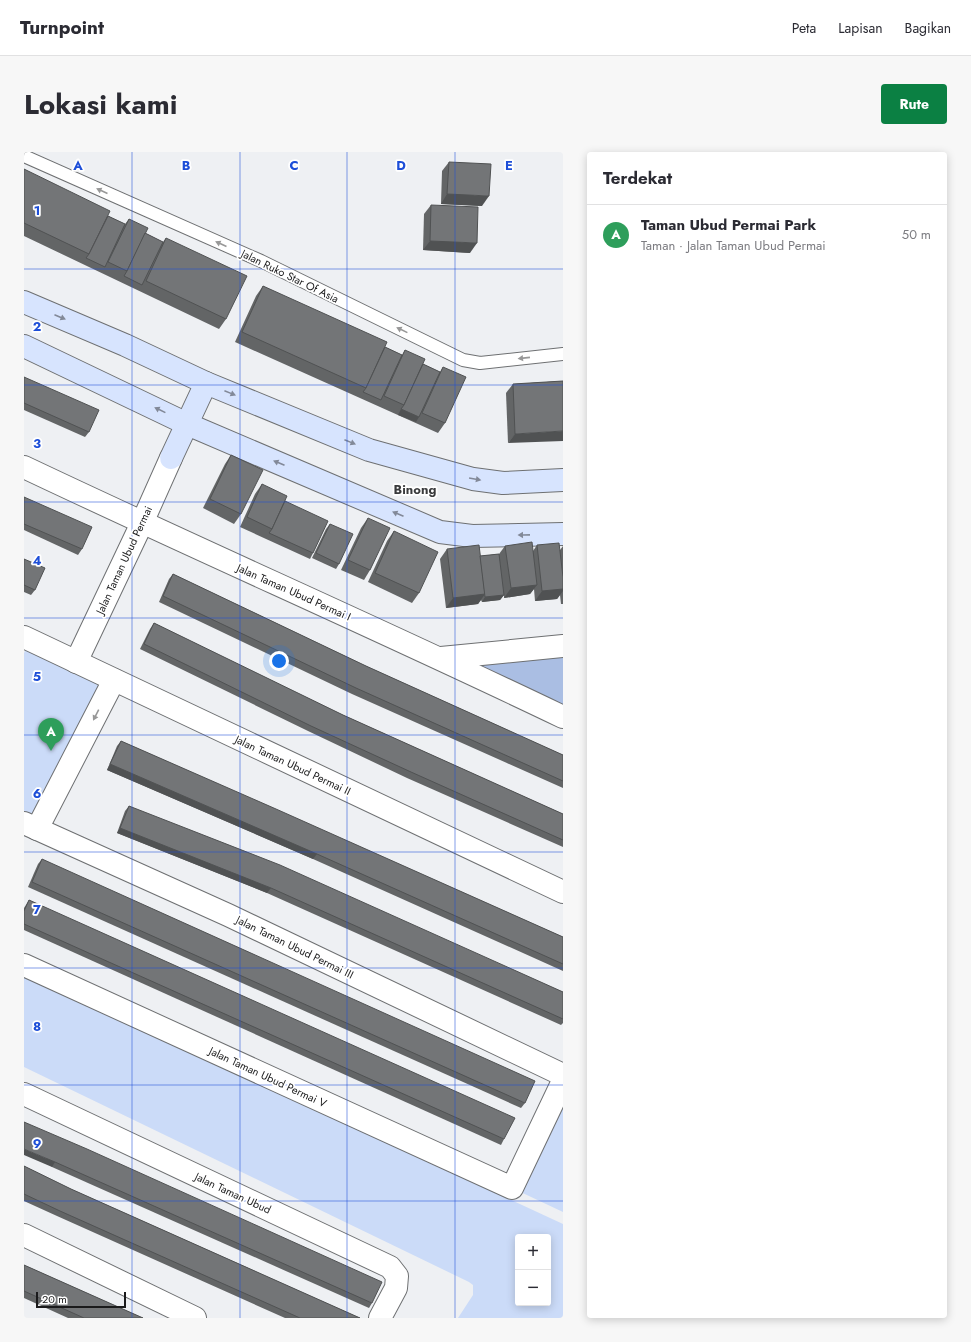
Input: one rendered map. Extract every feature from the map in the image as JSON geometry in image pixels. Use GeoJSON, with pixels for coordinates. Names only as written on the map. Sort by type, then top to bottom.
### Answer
{"type":"FeatureCollection","features":[{"type":"Feature","properties":{"kind":"street"},"geometry":{"type":"LineString","coordinates":[[24,302],[125,345],[206,383],[368,450],[473,479],[503,483],[563,480]]}},
{"type":"Feature","properties":{"kind":"street"},"geometry":{"type":"LineString","coordinates":[[24,346],[187,424],[440,532],[472,536],[563,534]]}},
{"type":"Feature","properties":{"kind":"street"},"geometry":{"type":"LineString","coordinates":[[187,424],[206,383]]}},
{"type":"Feature","properties":{"kind":"street","name":"Jalan Taman Ubud Permai"},"geometry":{"type":"LineString","coordinates":[[76,662],[187,424]]}},
{"type":"Feature","properties":{"kind":"street","name":"Jalan Taman Ubud Permai I"},"geometry":{"type":"LineString","coordinates":[[24,467],[142,523],[440,658],[563,717]]}},
{"type":"Feature","properties":{"kind":"street","name":"Jalan Taman Ubud Permai II"},"geometry":{"type":"LineString","coordinates":[[26,643],[76,662],[563,892]]}},
{"type":"Feature","properties":{"kind":"street"},"geometry":{"type":"LineString","coordinates":[[440,658],[563,646]]}},
{"type":"Feature","properties":{"kind":"street"},"geometry":{"type":"LineString","coordinates":[[31,826],[114,680]]}},
{"type":"Feature","properties":{"kind":"street","name":"Jalan Taman Ubud Permai III"},"geometry":{"type":"LineString","coordinates":[[31,826],[228,915],[563,1075]]}},
{"type":"Feature","properties":{"kind":"street","name":"Jalan Taman Ubud Permai V"},"geometry":{"type":"LineString","coordinates":[[24,965],[512,1188],[563,1081]]}},
{"type":"Feature","properties":{"kind":"street","name":"Jalan Taman Ubud"},"geometry":{"type":"LineString","coordinates":[[24,1094],[390,1267],[397,1276],[396,1288],[380,1318]]}},
{"type":"Feature","properties":{"kind":"street"},"geometry":{"type":"LineString","coordinates":[[24,1235],[195,1318]]}},
{"type":"Feature","properties":{"kind":"lane","name":"Jalan Ruko Star Of Asia"},"geometry":{"type":"LineString","coordinates":[[24,156],[261,261],[463,360],[480,363],[563,354]]}},
{"type":"Feature","properties":{"kind":"shaded area"},"geometry":{"type":"Polygon","coordinates":[[[31,640],[114,680],[37,829],[24,823],[24,653],[31,640]]]}},
{"type":"Feature","properties":{"kind":"shaded area"},"geometry":{"type":"Polygon","coordinates":[[[563,646],[563,717],[440,658],[563,646]]]}},
{"type":"Feature","properties":{"kind":"shaded area"},"geometry":{"type":"Polygon","coordinates":[[[24,975],[563,1224],[563,1318],[458,1318],[473,1295],[473,1285],[24,1067],[24,975]]]}},
{"type":"Feature","properties":{"kind":"shaded area"},"geometry":{"type":"Polygon","coordinates":[[[563,1083],[563,1212],[512,1188],[563,1083]]]}},
{"type":"Feature","properties":{"kind":"building"},"geometry":{"type":"Polygon","coordinates":[[[449,162],[491,164],[489,196],[447,194],[449,162]]]}},
{"type":"Feature","properties":{"kind":"building"},"geometry":{"type":"Polygon","coordinates":[[[24,169],[110,211],[89,254],[24,223],[24,169]]]}},
{"type":"Feature","properties":{"kind":"building"},"geometry":{"type":"Polygon","coordinates":[[[431,205],[478,207],[477,243],[430,241],[431,205]]]}},
{"type":"Feature","properties":{"kind":"building"},"geometry":{"type":"Polygon","coordinates":[[[108,216],[125,224],[105,267],[86,258],[108,216]]]}},
{"type":"Feature","properties":{"kind":"building"},"geometry":{"type":"Polygon","coordinates":[[[129,219],[148,228],[127,271],[108,262],[129,219]]]}},
{"type":"Feature","properties":{"kind":"building"},"geometry":{"type":"Polygon","coordinates":[[[145,233],[163,242],[142,285],[124,276],[145,233]]]}},
{"type":"Feature","properties":{"kind":"building"},"geometry":{"type":"Polygon","coordinates":[[[166,238],[247,276],[226,319],[146,281],[166,238]]]}},
{"type":"Feature","properties":{"kind":"building"},"geometry":{"type":"Polygon","coordinates":[[[263,286],[387,342],[366,388],[242,332],[263,286]]]}},
{"type":"Feature","properties":{"kind":"building"},"geometry":{"type":"Polygon","coordinates":[[[385,347],[402,355],[381,400],[363,392],[385,347]]]}},
{"type":"Feature","properties":{"kind":"building"},"geometry":{"type":"Polygon","coordinates":[[[405,350],[425,359],[404,405],[384,396],[405,350]]]}},
{"type":"Feature","properties":{"kind":"building"},"geometry":{"type":"Polygon","coordinates":[[[423,364],[440,372],[419,417],[401,409],[423,364]]]}},
{"type":"Feature","properties":{"kind":"building"},"geometry":{"type":"Polygon","coordinates":[[[443,367],[466,377],[445,423],[422,413],[443,367]]]}},
{"type":"Feature","properties":{"kind":"building"},"geometry":{"type":"Polygon","coordinates":[[[24,377],[99,410],[89,432],[24,403],[24,377]]]}},
{"type":"Feature","properties":{"kind":"building"},"geometry":{"type":"Polygon","coordinates":[[[563,381],[563,431],[515,434],[513,384],[563,381]]]}},
{"type":"Feature","properties":{"kind":"building"},"geometry":{"type":"Polygon","coordinates":[[[231,455],[263,470],[241,514],[210,499],[231,455]]]}},
{"type":"Feature","properties":{"kind":"building"},"geometry":{"type":"Polygon","coordinates":[[[262,484],[287,496],[272,529],[247,517],[262,484]]]}},
{"type":"Feature","properties":{"kind":"building"},"geometry":{"type":"Polygon","coordinates":[[[24,497],[92,527],[82,549],[24,524],[24,497]]]}},
{"type":"Feature","properties":{"kind":"building"},"geometry":{"type":"Polygon","coordinates":[[[285,501],[328,521],[313,553],[269,533],[285,501]]]}},
{"type":"Feature","properties":{"kind":"building"},"geometry":{"type":"Polygon","coordinates":[[[368,518],[390,528],[370,570],[348,560],[368,518]]]}},
{"type":"Feature","properties":{"kind":"building"},"geometry":{"type":"Polygon","coordinates":[[[330,524],[353,534],[339,564],[316,553],[330,524]]]}},
{"type":"Feature","properties":{"kind":"building"},"geometry":{"type":"Polygon","coordinates":[[[394,531],[438,552],[419,593],[375,573],[394,531]]]}},
{"type":"Feature","properties":{"kind":"building"},"geometry":{"type":"Polygon","coordinates":[[[532,542],[537,585],[511,588],[505,546],[532,542]]]}},
{"type":"Feature","properties":{"kind":"building"},"geometry":{"type":"Polygon","coordinates":[[[559,543],[563,589],[542,591],[537,545],[559,543]]]}},
{"type":"Feature","properties":{"kind":"building"},"geometry":{"type":"Polygon","coordinates":[[[479,545],[485,594],[453,598],[447,549],[479,545]]]}},
{"type":"Feature","properties":{"kind":"building"},"geometry":{"type":"Polygon","coordinates":[[[499,554],[504,595],[485,597],[480,556],[499,554]]]}},
{"type":"Feature","properties":{"kind":"building"},"geometry":{"type":"Polygon","coordinates":[[[24,559],[45,568],[35,590],[24,585],[24,559]]]}},
{"type":"Feature","properties":{"kind":"building"},"geometry":{"type":"Polygon","coordinates":[[[173,574],[366,666],[563,755],[563,781],[356,688],[163,596],[173,574]]]}},
{"type":"Feature","properties":{"kind":"building"},"geometry":{"type":"Polygon","coordinates":[[[154,623],[343,715],[563,814],[563,840],[311,726],[144,644],[154,623]]]}},
{"type":"Feature","properties":{"kind":"building"},"geometry":{"type":"Polygon","coordinates":[[[121,741],[563,937],[563,964],[317,854],[110,764],[121,741]]]}},
{"type":"Feature","properties":{"kind":"building"},"geometry":{"type":"Polygon","coordinates":[[[129,806],[280,865],[563,992],[563,1019],[271,888],[120,828],[129,806]]]}},
{"type":"Feature","properties":{"kind":"building"},"geometry":{"type":"Polygon","coordinates":[[[42,859],[535,1081],[525,1103],[32,882],[42,859]]]}},
{"type":"Feature","properties":{"kind":"building"},"geometry":{"type":"Polygon","coordinates":[[[29,900],[515,1118],[504,1139],[24,924],[24,911],[29,900]]]}},
{"type":"Feature","properties":{"kind":"building"},"geometry":{"type":"Polygon","coordinates":[[[24,1122],[382,1282],[372,1303],[24,1149],[24,1122]]]}},
{"type":"Feature","properties":{"kind":"building"},"geometry":{"type":"Polygon","coordinates":[[[24,1166],[71,1189],[360,1318],[300,1318],[60,1211],[24,1194],[24,1166]]]}},
{"type":"Feature","properties":{"kind":"building"},"geometry":{"type":"Polygon","coordinates":[[[24,1265],[143,1318],[84,1318],[24,1291],[24,1265]]]}},
{"type":"Feature","properties":{"kind":"place","name":"Taman Ubud Permai Park"},"geometry":{"type":"Point","coordinates":[51,751]}},
{"type":"Feature","properties":{"kind":"district","name":"Binong"},"geometry":{"type":"Point","coordinates":[415,489]}}]}
